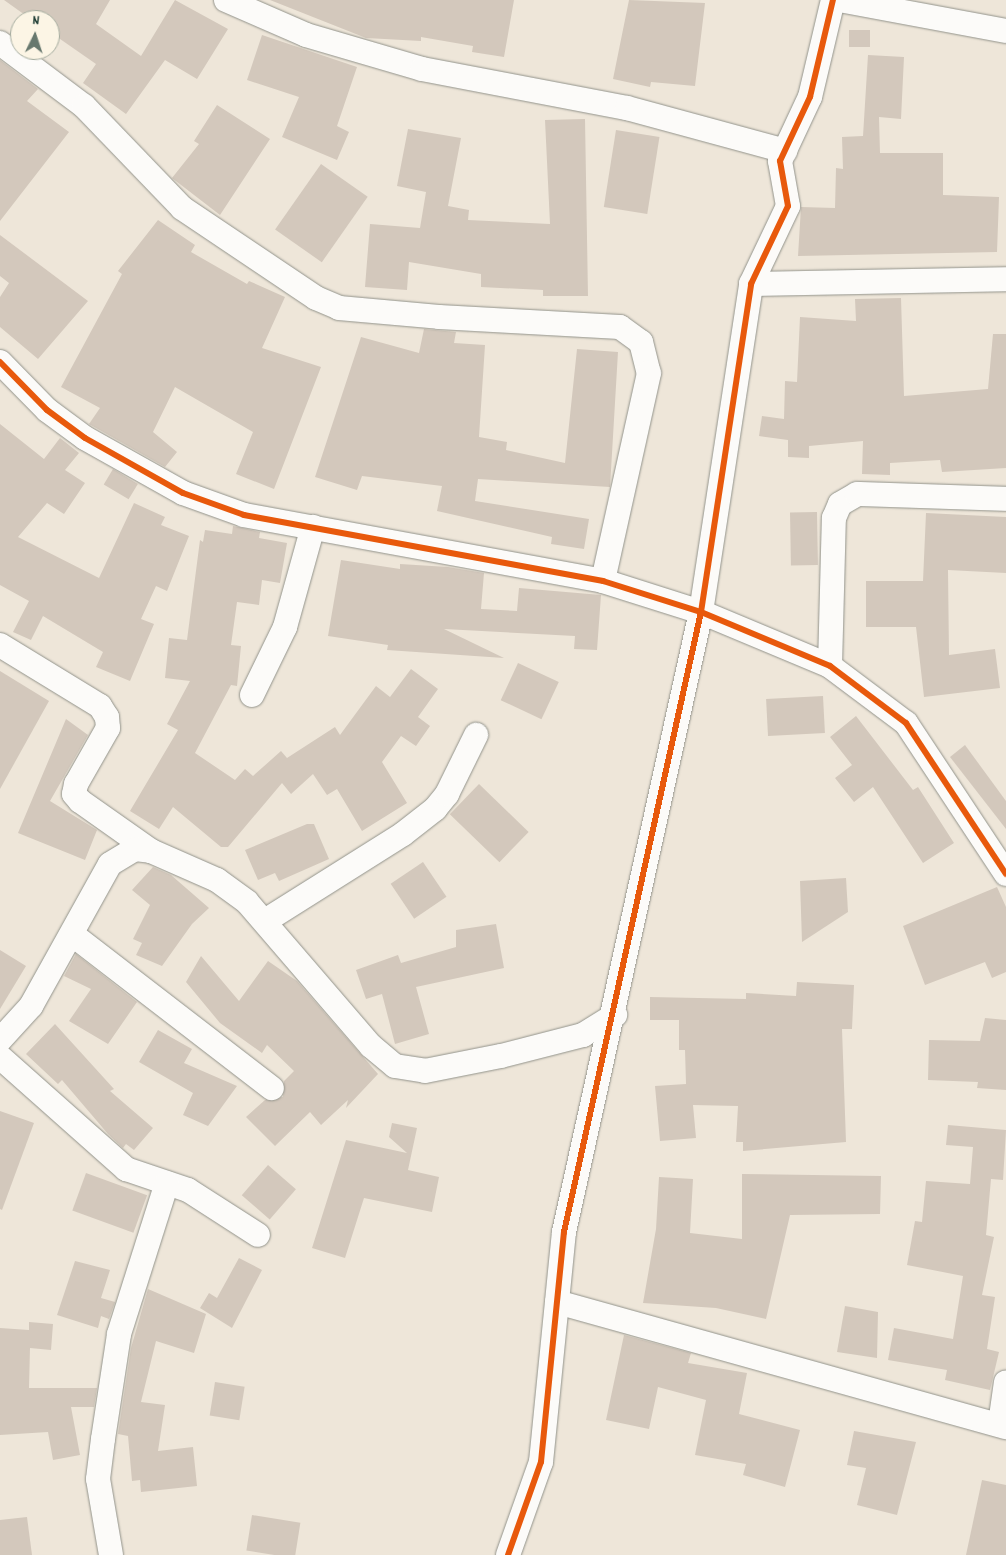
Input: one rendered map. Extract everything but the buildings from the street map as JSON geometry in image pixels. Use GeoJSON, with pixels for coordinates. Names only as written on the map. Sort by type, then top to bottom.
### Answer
{"type":"FeatureCollection","features":[{"type":"Feature","properties":{"kind":"street"},"geometry":{"type":"LineString","coordinates":[[226,0],[306,36],[422,69],[627,108],[785,150]]}},
{"type":"Feature","properties":{"kind":"street"},"geometry":{"type":"LineString","coordinates":[[508,1555],[541,1462],[557,1302],[581,1147],[615,1016],[701,612],[751,284],[788,206],[780,161],[810,97],[833,0]]}},
{"type":"Feature","properties":{"kind":"street"},"geometry":{"type":"LineString","coordinates":[[839,0],[1006,32]]}},
{"type":"Feature","properties":{"kind":"street"},"geometry":{"type":"LineString","coordinates":[[0,43],[84,106],[182,208],[316,298],[338,308],[439,317],[620,327],[641,342],[649,373],[603,581]]}},
{"type":"Feature","properties":{"kind":"street"},"geometry":{"type":"LineString","coordinates":[[751,284],[1006,279]]}},
{"type":"Feature","properties":{"kind":"street"},"geometry":{"type":"LineString","coordinates":[[0,362],[47,410],[137,470],[183,493],[244,515],[313,526],[603,581],[701,612],[830,666],[906,723],[997,849],[1006,874]]}},
{"type":"Feature","properties":{"kind":"street"},"geometry":{"type":"LineString","coordinates":[[830,666],[834,518],[840,504],[858,494],[1006,499]]}},
{"type":"Feature","properties":{"kind":"street"},"geometry":{"type":"LineString","coordinates":[[252,695],[285,627],[313,526]]}},
{"type":"Feature","properties":{"kind":"street"},"geometry":{"type":"LineString","coordinates":[[0,645],[100,706],[108,728],[74,794],[151,851],[217,880],[265,921],[370,1046],[395,1066],[425,1071],[501,1056],[583,1035],[615,1016]]}},
{"type":"Feature","properties":{"kind":"street"},"geometry":{"type":"LineString","coordinates":[[265,921],[396,840],[435,809],[447,794],[476,735]]}},
{"type":"Feature","properties":{"kind":"street"},"geometry":{"type":"LineString","coordinates":[[0,1040],[31,1006],[73,935],[110,864],[135,849],[151,851]]}},
{"type":"Feature","properties":{"kind":"street"},"geometry":{"type":"LineString","coordinates":[[73,935],[272,1088]]}},
{"type":"Feature","properties":{"kind":"street"},"geometry":{"type":"LineString","coordinates":[[0,1057],[126,1169],[140,1178],[168,1183],[188,1190],[258,1235]]}},
{"type":"Feature","properties":{"kind":"street"},"geometry":{"type":"LineString","coordinates":[[111,1555],[98,1479],[102,1439],[119,1334],[168,1183]]}},
{"type":"Feature","properties":{"kind":"street"},"geometry":{"type":"LineString","coordinates":[[557,1302],[1003,1426],[1006,1382]]}},
{"type":"Feature","properties":{"kind":"cycle path"},"geometry":{"type":"LineString","coordinates":[[508,1555],[541,1462],[564,1232],[701,612],[751,284],[788,206],[780,161],[810,97],[833,0]]}},
{"type":"Feature","properties":{"kind":"cycle path"},"geometry":{"type":"LineString","coordinates":[[0,362],[47,410],[85,438],[183,493],[244,515],[603,581],[701,612],[830,666],[906,723],[1006,874]]}}]}
